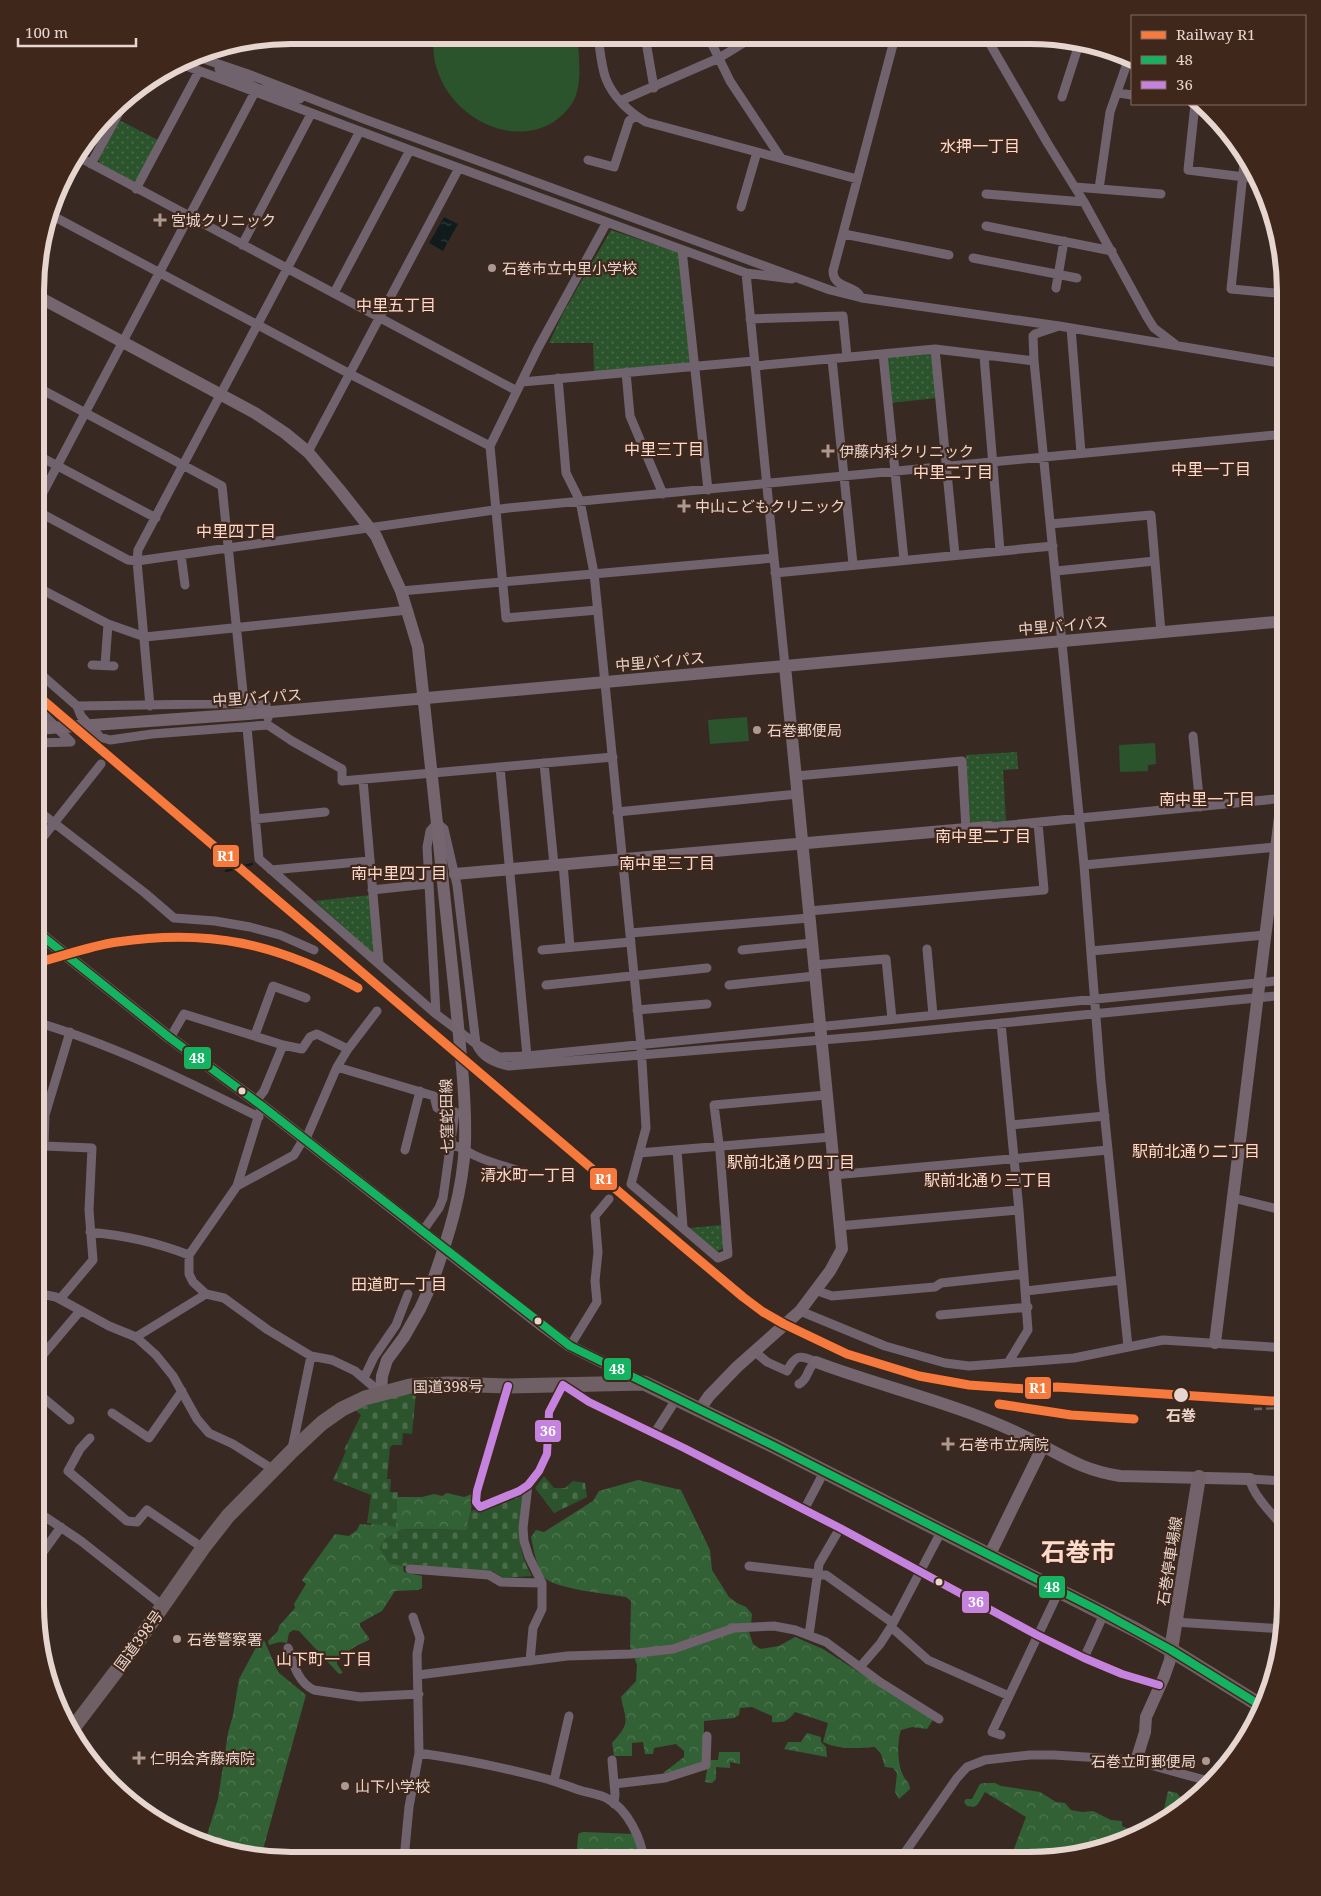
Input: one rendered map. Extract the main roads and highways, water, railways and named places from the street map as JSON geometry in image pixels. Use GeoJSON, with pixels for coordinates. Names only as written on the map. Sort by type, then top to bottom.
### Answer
{"type":"FeatureCollection","features":[{"type":"Feature","properties":{"kind":"highway","name":"国道398号"},"geometry":{"type":"LineString","coordinates":[[75,1725],[228,1516],[292,1451],[322,1423],[342,1409],[381,1393],[410,1386],[430,1385],[508,1386],[644,1383],[942,1530],[1104,1614],[1171,1650],[1257,1703]]}},
{"type":"Feature","properties":{"kind":"main road","name":"石巻停車場線"},"geometry":{"type":"LineString","coordinates":[[1171,1650],[1199,1477]]}},
{"type":"Feature","properties":{"kind":"water"},"geometry":{"type":"Polygon","coordinates":[[[444,217],[458,224],[443,251],[429,243],[444,217]]]}},
{"type":"Feature","properties":{"kind":"waterway"},"geometry":{"type":"LineString","coordinates":[[226,871],[252,864]]}},
{"type":"Feature","properties":{"kind":"railway"},"geometry":{"type":"LineString","coordinates":[[1254,1409],[1277,1408]]}},
{"type":"Feature","properties":{"kind":"rail line","name":"R1"},"geometry":{"type":"LineString","coordinates":[[44,701],[743,1297],[763,1312],[784,1324],[847,1354],[919,1376],[969,1385],[1026,1389],[1057,1387],[1277,1401]]}},
{"type":"Feature","properties":{"kind":"rail line","name":"R1"},"geometry":{"type":"LineString","coordinates":[[44,961],[117,942],[150,938],[182,937],[213,939],[271,950],[300,960],[358,988]]}},
{"type":"Feature","properties":{"kind":"rail line","name":"R1"},"geometry":{"type":"LineString","coordinates":[[999,1404],[1071,1415],[1134,1419]]}},
{"type":"Feature","properties":{"kind":"place","name":"宮城クリニック"},"geometry":{"type":"Point","coordinates":[160,220]}},
{"type":"Feature","properties":{"kind":"place","name":"石巻市立中里小学校"},"geometry":{"type":"Point","coordinates":[492,268]}},
{"type":"Feature","properties":{"kind":"place","name":"伊藤内科クリニック"},"geometry":{"type":"Point","coordinates":[828,451]}},
{"type":"Feature","properties":{"kind":"place","name":"中山こどもクリニック"},"geometry":{"type":"Point","coordinates":[684,506]}},
{"type":"Feature","properties":{"kind":"place","name":"石巻郵便局"},"geometry":{"type":"Point","coordinates":[757,730]}},
{"type":"Feature","properties":{"kind":"place","name":"石巻"},"geometry":{"type":"Point","coordinates":[1181,1395]}},
{"type":"Feature","properties":{"kind":"place","name":"石巻市立病院"},"geometry":{"type":"Point","coordinates":[948,1444]}},
{"type":"Feature","properties":{"kind":"place","name":"石巻警察署"},"geometry":{"type":"Point","coordinates":[177,1639]}},
{"type":"Feature","properties":{"kind":"place","name":"仁明会斉藤病院"},"geometry":{"type":"Point","coordinates":[139,1758]}},
{"type":"Feature","properties":{"kind":"place","name":"石巻立町郵便局"},"geometry":{"type":"Point","coordinates":[1206,1761]}},
{"type":"Feature","properties":{"kind":"place","name":"山下小学校"},"geometry":{"type":"Point","coordinates":[345,1786]}},
{"type":"Feature","properties":{"kind":"district","name":"水押一丁目"},"geometry":{"type":"Point","coordinates":[980,146]}},
{"type":"Feature","properties":{"kind":"district","name":"中里五丁目"},"geometry":{"type":"Point","coordinates":[396,305]}},
{"type":"Feature","properties":{"kind":"district","name":"中里三丁目"},"geometry":{"type":"Point","coordinates":[664,449]}},
{"type":"Feature","properties":{"kind":"district","name":"中里一丁目"},"geometry":{"type":"Point","coordinates":[1211,469]}},
{"type":"Feature","properties":{"kind":"district","name":"中里二丁目"},"geometry":{"type":"Point","coordinates":[953,472]}},
{"type":"Feature","properties":{"kind":"district","name":"中里四丁目"},"geometry":{"type":"Point","coordinates":[236,531]}},
{"type":"Feature","properties":{"kind":"district","name":"南中里一丁目"},"geometry":{"type":"Point","coordinates":[1207,799]}},
{"type":"Feature","properties":{"kind":"district","name":"南中里二丁目"},"geometry":{"type":"Point","coordinates":[983,836]}},
{"type":"Feature","properties":{"kind":"district","name":"南中里三丁目"},"geometry":{"type":"Point","coordinates":[667,863]}},
{"type":"Feature","properties":{"kind":"district","name":"南中里四丁目"},"geometry":{"type":"Point","coordinates":[399,873]}},
{"type":"Feature","properties":{"kind":"district","name":"駅前北通り二丁目"},"geometry":{"type":"Point","coordinates":[1196,1151]}},
{"type":"Feature","properties":{"kind":"district","name":"駅前北通り四丁目"},"geometry":{"type":"Point","coordinates":[791,1162]}},
{"type":"Feature","properties":{"kind":"district","name":"清水町一丁目"},"geometry":{"type":"Point","coordinates":[528,1175]}},
{"type":"Feature","properties":{"kind":"district","name":"駅前北通り三丁目"},"geometry":{"type":"Point","coordinates":[988,1180]}},
{"type":"Feature","properties":{"kind":"district","name":"田道町一丁目"},"geometry":{"type":"Point","coordinates":[399,1284]}},
{"type":"Feature","properties":{"kind":"district","name":"石巻市"},"geometry":{"type":"Point","coordinates":[1078,1551]}},
{"type":"Feature","properties":{"kind":"district","name":"山下町一丁目"},"geometry":{"type":"Point","coordinates":[324,1659]}}]}
